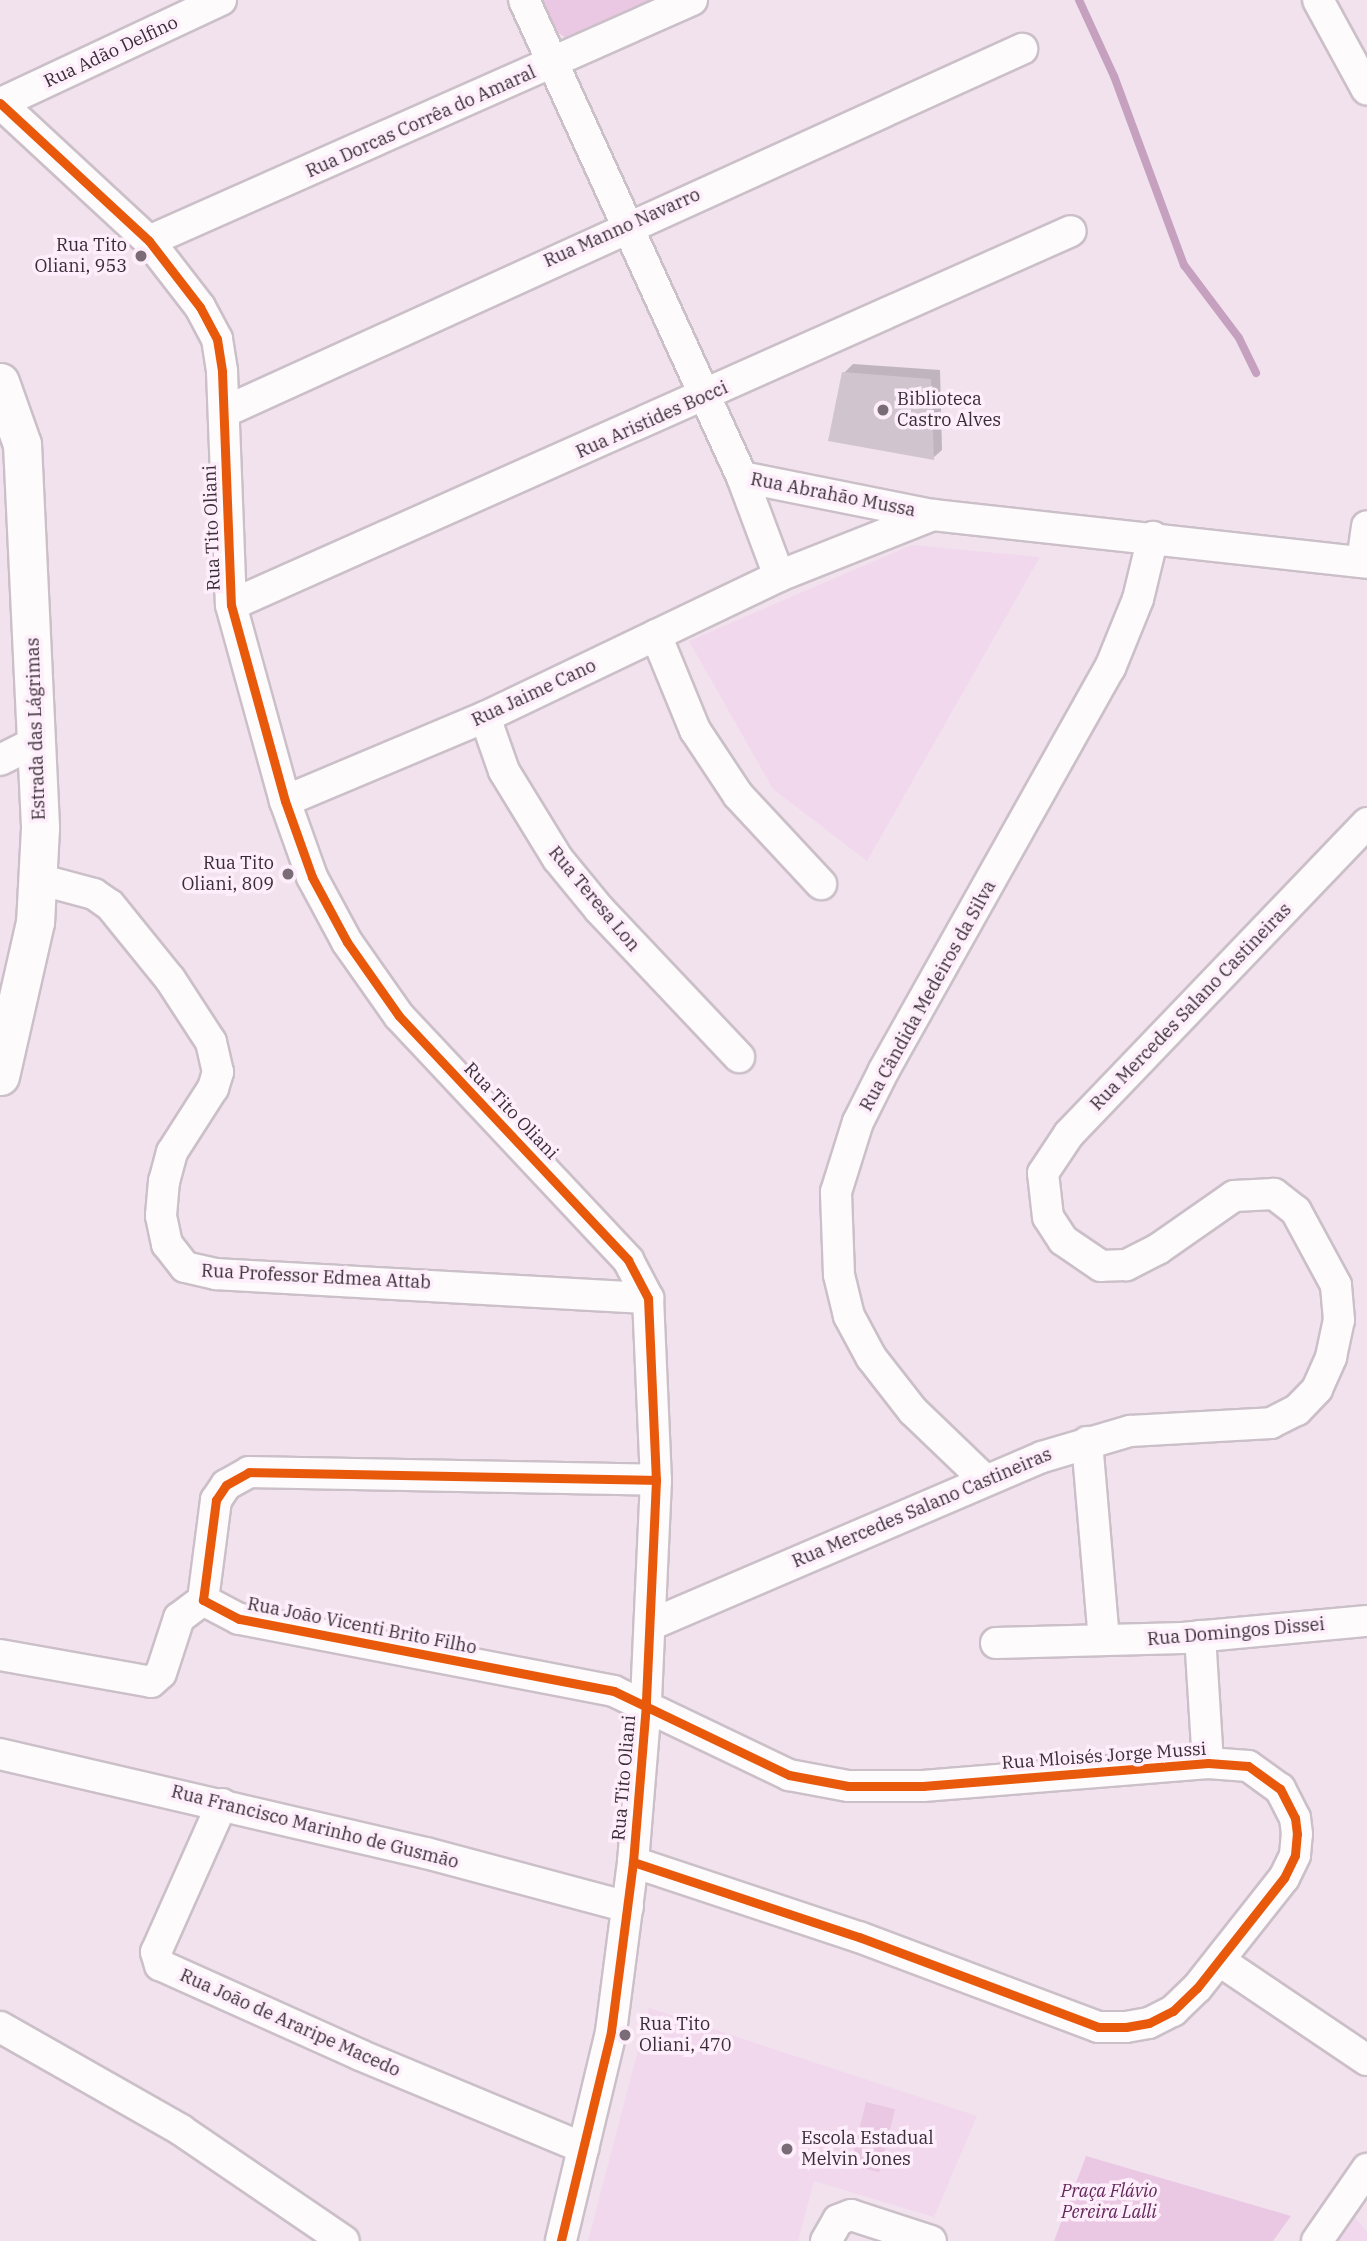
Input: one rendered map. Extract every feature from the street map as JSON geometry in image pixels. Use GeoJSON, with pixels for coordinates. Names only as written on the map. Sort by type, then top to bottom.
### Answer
{"type":"FeatureCollection","features":[{"type":"Feature","properties":{"kind":"main road","name":"Estrada das Lágrimas"},"geometry":{"type":"LineString","coordinates":[[0,382],[22,444],[38,741],[38,879],[35,922],[0,1076]]}},
{"type":"Feature","properties":{"kind":"street","name":"Rua Adão Delfino"},"geometry":{"type":"LineString","coordinates":[[0,103],[221,0]]}},
{"type":"Feature","properties":{"kind":"street","name":"Rua Abrahão Mussa"},"geometry":{"type":"LineString","coordinates":[[524,0],[742,477],[933,515],[1365,562]]}},
{"type":"Feature","properties":{"kind":"street","name":"Rua Dorcas Corrêa do Amaral"},"geometry":{"type":"LineString","coordinates":[[149,241],[552,65],[692,0]]}},
{"type":"Feature","properties":{"kind":"street"},"geometry":{"type":"LineString","coordinates":[[1318,0],[1367,90]]}},
{"type":"Feature","properties":{"kind":"street","name":"Rua Manno Navarro"},"geometry":{"type":"LineString","coordinates":[[224,412],[625,226],[1022,49]]}},
{"type":"Feature","properties":{"kind":"street","name":"Rua Tito Oliani"},"geometry":{"type":"LineString","coordinates":[[0,103],[149,241],[200,307],[217,339],[224,412],[231,605],[285,801],[312,877],[371,981],[621,1251],[648,1298],[656,1480],[646,1704],[633,1862],[611,2032],[561,2241]]}},
{"type":"Feature","properties":{"kind":"street","name":"Rua Aristides Bocci"},"geometry":{"type":"LineString","coordinates":[[231,605],[705,397],[1071,231]]}},
{"type":"Feature","properties":{"kind":"street"},"geometry":{"type":"LineString","coordinates":[[742,477],[779,576]]}},
{"type":"Feature","properties":{"kind":"street","name":"Rua Jaime Cano"},"geometry":{"type":"LineString","coordinates":[[285,801],[485,717],[779,576],[933,515]]}},
{"type":"Feature","properties":{"kind":"street"},"geometry":{"type":"LineString","coordinates":[[1365,562],[1367,526]]}},
{"type":"Feature","properties":{"kind":"street","name":"Rua Cândida Medeiros da Silva"},"geometry":{"type":"LineString","coordinates":[[984,1479],[913,1411],[871,1357],[849,1316],[839,1275],[836,1192],[858,1122],[884,1070],[1060,763],[1110,667],[1138,599],[1153,537]]}},
{"type":"Feature","properties":{"kind":"street"},"geometry":{"type":"LineString","coordinates":[[656,635],[695,730],[738,795],[821,884]]}},
{"type":"Feature","properties":{"kind":"street","name":"Rua Teresa Lon"},"geometry":{"type":"LineString","coordinates":[[485,717],[504,771],[558,859],[599,909],[739,1057]]}},
{"type":"Feature","properties":{"kind":"street"},"geometry":{"type":"LineString","coordinates":[[0,760],[38,741]]}},
{"type":"Feature","properties":{"kind":"street","name":"Rua Mercedes Salano Castineiras"},"geometry":{"type":"LineString","coordinates":[[650,1625],[984,1479],[1087,1441],[1178,1425],[1271,1423],[1297,1410],[1317,1389],[1331,1357],[1339,1320],[1336,1285],[1296,1211],[1274,1194],[1234,1196],[1158,1249],[1126,1265],[1101,1266],[1063,1240],[1048,1217],[1043,1173],[1069,1134],[1367,823]]}},
{"type":"Feature","properties":{"kind":"street","name":"Rua Professor Edmea Attab"},"geometry":{"type":"LineString","coordinates":[[38,879],[94,894],[110,905],[170,979],[211,1042],[218,1072],[214,1088],[172,1152],[164,1181],[161,1216],[167,1244],[185,1267],[216,1274],[648,1298]]}},
{"type":"Feature","properties":{"kind":"street"},"geometry":{"type":"LineString","coordinates":[[1087,1441],[1104,1639]]}},
{"type":"Feature","properties":{"kind":"street"},"geometry":{"type":"LineString","coordinates":[[0,1655],[151,1682],[161,1673],[179,1618],[203,1600],[216,1500],[226,1485],[249,1472],[656,1480]]}},
{"type":"Feature","properties":{"kind":"street","name":"Rua João Vicenti Brito Filho"},"geometry":{"type":"LineString","coordinates":[[203,1600],[239,1619],[614,1691],[646,1704]]}},
{"type":"Feature","properties":{"kind":"street","name":"Rua Domingos Dissei"},"geometry":{"type":"LineString","coordinates":[[996,1643],[1200,1636],[1367,1621]]}},
{"type":"Feature","properties":{"kind":"street"},"geometry":{"type":"LineString","coordinates":[[1200,1636],[1208,1763]]}},
{"type":"Feature","properties":{"kind":"street","name":"Rua Mloisés Jorge Mussi"},"geometry":{"type":"LineString","coordinates":[[633,1862],[859,1937],[1098,2027],[1149,2023],[1173,2011],[1220,1961],[1284,1878],[1295,1855],[1297,1834],[1289,1802],[1272,1781],[1248,1766],[1208,1763],[923,1786],[848,1786],[789,1775],[646,1704]]}},
{"type":"Feature","properties":{"kind":"street","name":"Rua Francisco Marinho de Gusmão"},"geometry":{"type":"LineString","coordinates":[[0,1754],[222,1804],[628,1907]]}},
{"type":"Feature","properties":{"kind":"street","name":"Rua João de Araripe Macedo"},"geometry":{"type":"LineString","coordinates":[[222,1804],[156,1952],[160,1965],[359,2055],[583,2148]]}},
{"type":"Feature","properties":{"kind":"street"},"geometry":{"type":"LineString","coordinates":[[1220,1961],[1367,2060]]}},
{"type":"Feature","properties":{"kind":"street"},"geometry":{"type":"LineString","coordinates":[[0,2027],[181,2130],[344,2241]]}},
{"type":"Feature","properties":{"kind":"street"},"geometry":{"type":"LineString","coordinates":[[1317,2241],[1367,2169]]}},
{"type":"Feature","properties":{"kind":"street"},"geometry":{"type":"LineString","coordinates":[[826,2240],[838,2220],[852,2215],[931,2241]]}},
{"type":"Feature","properties":{"kind":"shaded area"},"geometry":{"type":"Polygon","coordinates":[[[912,545],[1040,557],[867,861],[773,789],[689,641],[912,545]]]}},
{"type":"Feature","properties":{"kind":"shaded area","name":"Escola Estadual Melvin Jones"},"geometry":{"type":"Polygon","coordinates":[[[649,2008],[977,2116],[934,2217],[814,2181],[798,2241],[588,2241],[649,2008]]]}},
{"type":"Feature","properties":{"kind":"shaded area"},"geometry":{"type":"Polygon","coordinates":[[[1345,2205],[1367,2232],[1367,2241],[1324,2241],[1345,2205]]]}},
{"type":"Feature","properties":{"kind":"green space"},"geometry":{"type":"Polygon","coordinates":[[[542,0],[671,0],[570,41],[557,32],[542,0]]]}},
{"type":"Feature","properties":{"kind":"green space"},"geometry":{"type":"Polygon","coordinates":[[[866,2102],[895,2109],[879,2172],[850,2165],[866,2102]]]}},
{"type":"Feature","properties":{"kind":"green space","name":"Praça Flávio Pereira Lalli"},"geometry":{"type":"Polygon","coordinates":[[[1086,2156],[1291,2216],[1273,2241],[1054,2241],[1086,2156]]]}},
{"type":"Feature","properties":{"kind":"building","name":"Biblioteca Castro Alves"},"geometry":{"type":"Polygon","coordinates":[[[842,372],[931,379],[934,460],[828,441],[842,372]]]}},
{"type":"Feature","properties":{"kind":"waterway"},"geometry":{"type":"LineString","coordinates":[[1079,0],[1114,76],[1184,265],[1239,338],[1256,373]]}},
{"type":"Feature","properties":{"kind":"cycle path"},"geometry":{"type":"LineString","coordinates":[[0,103],[149,241],[200,307],[217,339],[222,372],[231,605],[285,801],[312,877],[347,942],[399,1016],[628,1260],[648,1298],[656,1480],[646,1704],[633,1862],[611,2032],[561,2241]]}},
{"type":"Feature","properties":{"kind":"cycle path"},"geometry":{"type":"LineString","coordinates":[[633,1862],[859,1937],[1098,2027],[1126,2027],[1149,2023],[1173,2011],[1197,1988],[1284,1878],[1295,1855],[1297,1834],[1295,1818],[1280,1789],[1248,1766],[1208,1763],[923,1786],[848,1786],[789,1775],[614,1691],[239,1619],[203,1600],[216,1500],[226,1485],[249,1472],[656,1480]]}},
{"type":"Feature","properties":{"kind":"place","name":"Rua Tito Oliani, 953"},"geometry":{"type":"Point","coordinates":[141,256]}},
{"type":"Feature","properties":{"kind":"place","name":"Biblioteca Castro Alves"},"geometry":{"type":"Point","coordinates":[883,410]}},
{"type":"Feature","properties":{"kind":"place","name":"Rua Tito Oliani, 809"},"geometry":{"type":"Point","coordinates":[288,874]}},
{"type":"Feature","properties":{"kind":"place","name":"Rua Tito Oliani, 470"},"geometry":{"type":"Point","coordinates":[625,2035]}},
{"type":"Feature","properties":{"kind":"place","name":"Escola Estadual Melvin Jones"},"geometry":{"type":"Point","coordinates":[787,2149]}}]}
